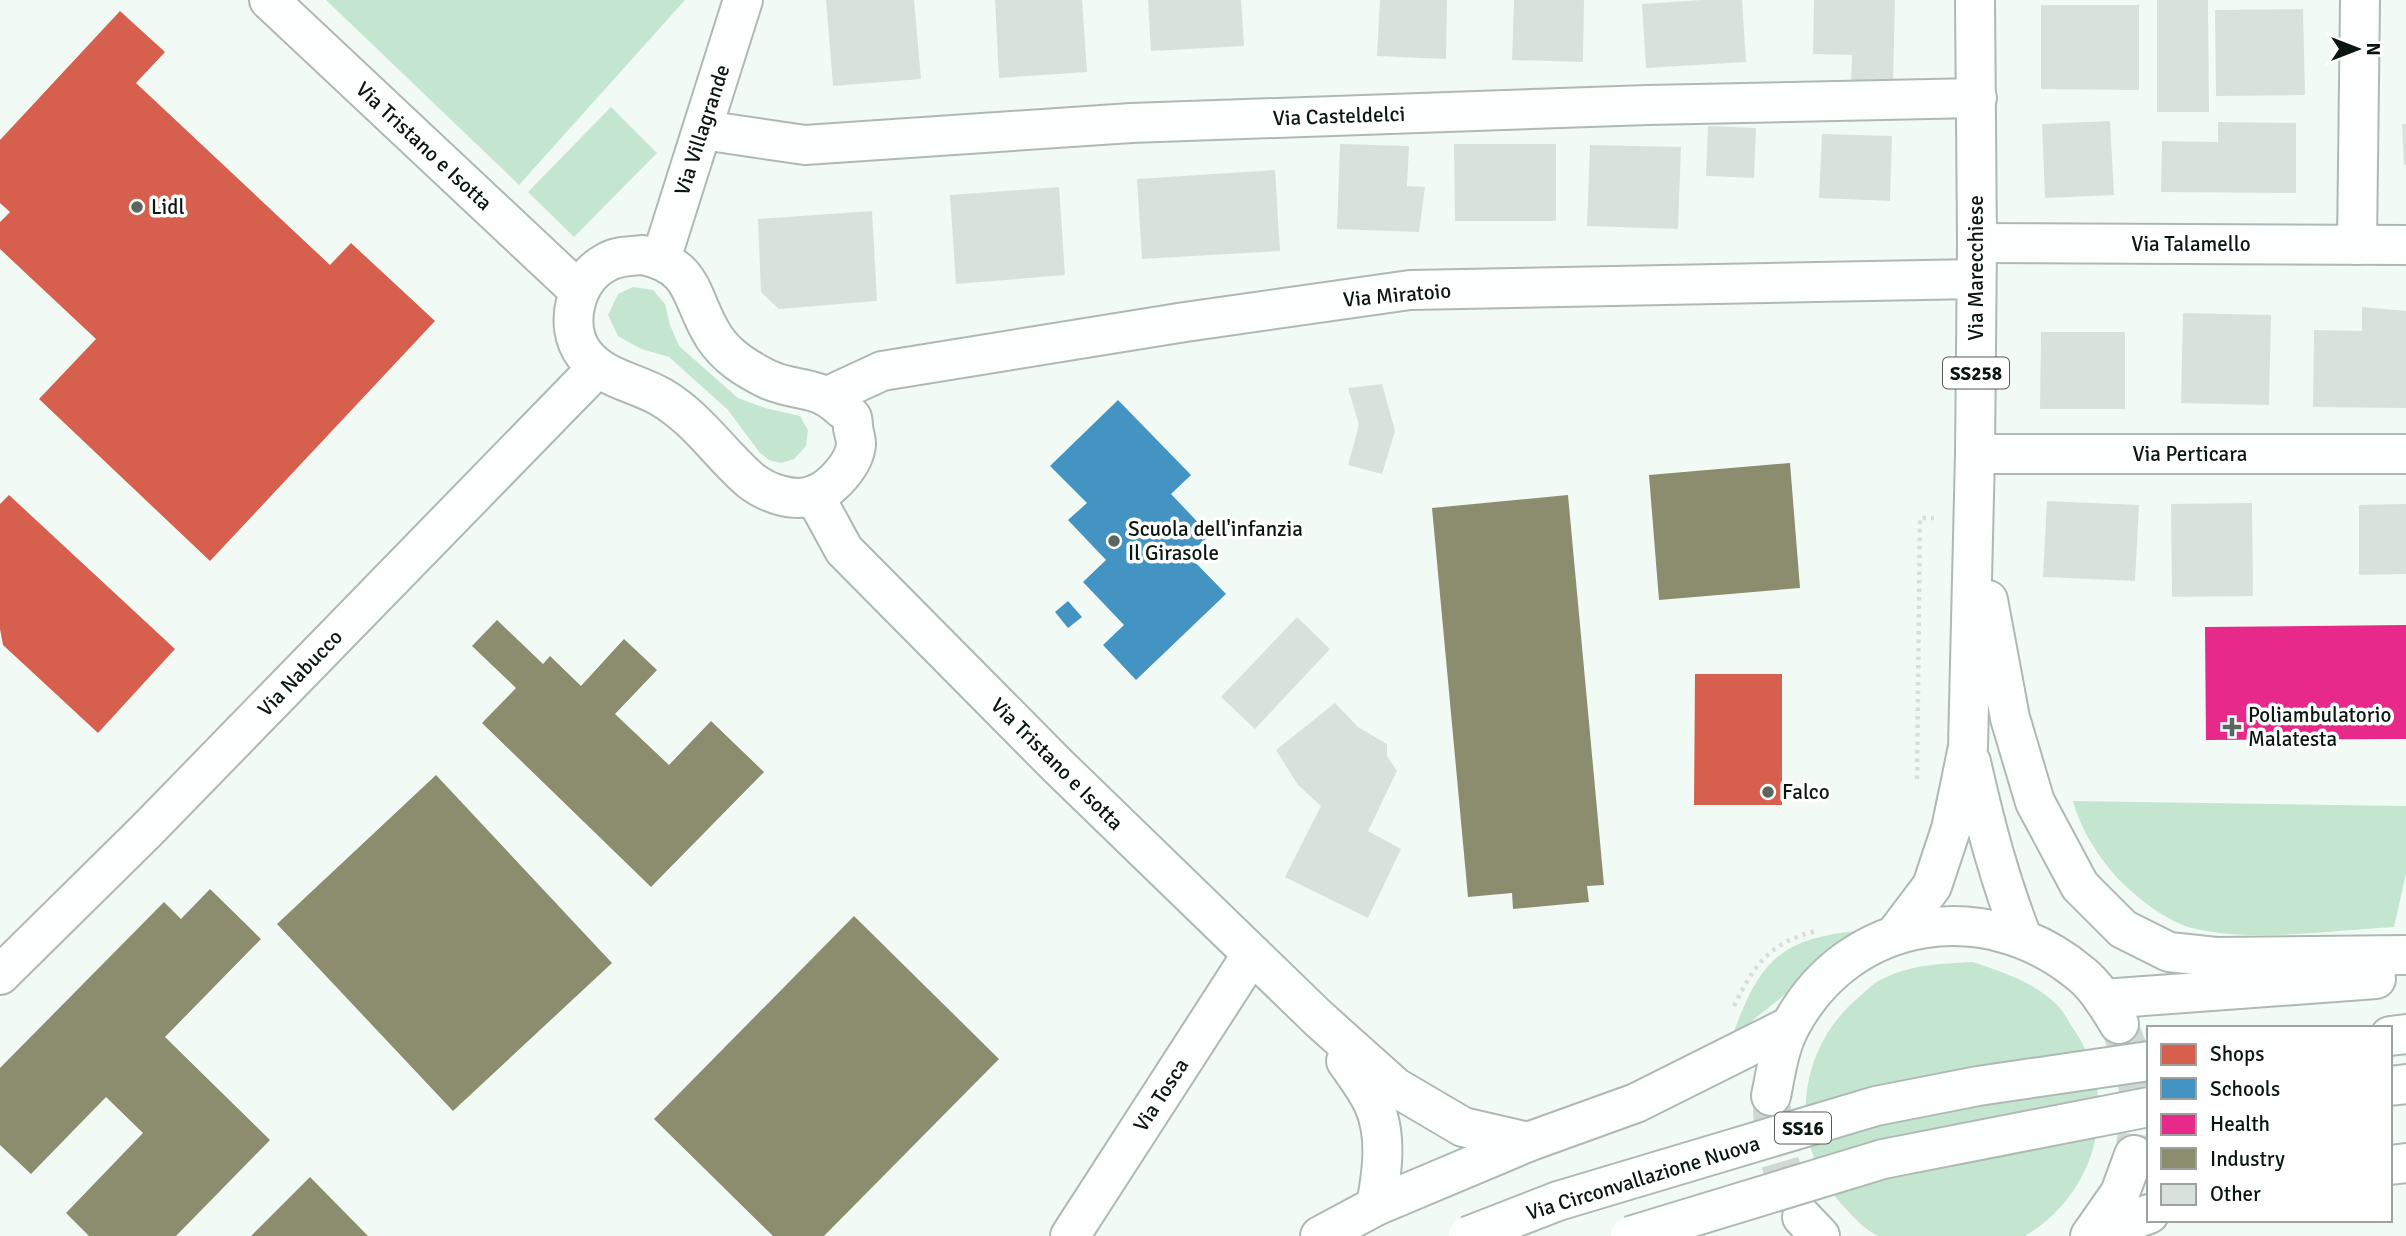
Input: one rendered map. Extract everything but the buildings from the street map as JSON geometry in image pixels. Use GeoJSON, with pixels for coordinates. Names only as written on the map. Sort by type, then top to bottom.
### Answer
{"type":"FeatureCollection","features":[{"type":"Feature","properties":{"kind":"street","name":"Via Tristano e Isotta"},"geometry":{"type":"LineString","coordinates":[[269,0],[579,291]]}},
{"type":"Feature","properties":{"kind":"street","name":"Via Villagrande"},"geometry":{"type":"LineString","coordinates":[[661,259],[743,0]]}},
{"type":"Feature","properties":{"kind":"street","name":"Via Marecchiese"},"geometry":{"type":"LineString","coordinates":[[1895,935],[1932,886],[1951,829],[1968,747],[1977,261],[1975,0]]}},
{"type":"Feature","properties":{"kind":"street"},"geometry":{"type":"LineString","coordinates":[[2357,245],[2360,0]]}},
{"type":"Feature","properties":{"kind":"street","name":"Via Casteldelci"},"geometry":{"type":"LineString","coordinates":[[703,130],[805,145],[1131,123],[1634,106],[1977,98]]}},
{"type":"Feature","properties":{"kind":"street","name":"Via Talamello"},"geometry":{"type":"LineString","coordinates":[[1977,261],[2406,245]]}},
{"type":"Feature","properties":{"kind":"street"},"geometry":{"type":"LineString","coordinates":[[643,255],[661,259],[677,269],[691,287],[715,339],[733,359],[769,380],[828,396],[852,418],[856,445],[841,477],[814,495],[787,497],[760,488],[689,419],[663,398],[635,384],[616,379],[597,368],[583,352],[575,333],[574,312],[579,291],[590,275],[605,263],[623,256],[643,255]]}},
{"type":"Feature","properties":{"kind":"street","name":"Via Miratoio"},"geometry":{"type":"LineString","coordinates":[[828,396],[882,371],[1185,322],[1410,290],[1977,261]]}},
{"type":"Feature","properties":{"kind":"street","name":"Via Nabucco"},"geometry":{"type":"LineString","coordinates":[[0,975],[146,831],[597,368]]}},
{"type":"Feature","properties":{"kind":"street","name":"Via Perticara"},"geometry":{"type":"LineString","coordinates":[[1975,454],[2406,454]]}},
{"type":"Feature","properties":{"kind":"street","name":"Via Tristano e Isotta"},"geometry":{"type":"LineString","coordinates":[[814,495],[844,550],[1058,766],[1318,1018],[1395,1087],[1451,1121],[1463,1127],[1528,1142]]}},
{"type":"Feature","properties":{"kind":"street"},"geometry":{"type":"LineString","coordinates":[[1973,517],[2010,718],[2035,802],[2080,886],[2123,929],[2169,952],[2216,957],[2406,955]]}},
{"type":"Feature","properties":{"kind":"street","name":"Via Marecchiese"},"geometry":{"type":"LineString","coordinates":[[1968,747],[1988,841],[2022,937]]}},
{"type":"Feature","properties":{"kind":"street"},"geometry":{"type":"LineString","coordinates":[[1771,1097],[1778,1059],[1790,1026],[1810,996],[1834,970],[1863,949],[1895,935],[1923,927],[1953,925],[1990,928],[2022,937],[2054,953],[2083,975],[2111,1012],[2406,977]]}},
{"type":"Feature","properties":{"kind":"street","name":"Via Tosca"},"geometry":{"type":"LineString","coordinates":[[1070,1236],[1252,954]]}},
{"type":"Feature","properties":{"kind":"street","name":"Via Tristano e Isotta"},"geometry":{"type":"LineString","coordinates":[[1318,1018],[1373,1103],[1382,1138],[1382,1172],[1376,1206]]}},
{"type":"Feature","properties":{"kind":"street"},"geometry":{"type":"LineString","coordinates":[[1320,1236],[1376,1206],[1528,1142],[1636,1103],[1790,1026]]}},
{"type":"Feature","properties":{"kind":"street","name":"Via Circonvallazione Nuova"},"geometry":{"type":"LineString","coordinates":[[1468,1236],[1558,1201],[1875,1106],[1978,1086],[2147,1061]]}},
{"type":"Feature","properties":{"kind":"street","name":"SS16"},"geometry":{"type":"LineString","coordinates":[[1630,1236],[1883,1159],[2147,1107]]}},
{"type":"Feature","properties":{"kind":"street"},"geometry":{"type":"LineString","coordinates":[[2091,1236],[2120,1193],[2134,1155]]}},
{"type":"Feature","properties":{"kind":"street"},"geometry":{"type":"LineString","coordinates":[[2091,1236],[2147,1215]]}},
{"type":"Feature","properties":{"kind":"path"},"geometry":{"type":"LineString","coordinates":[[1917,781],[1920,518],[1973,517]]}},
{"type":"Feature","properties":{"kind":"path"},"geometry":{"type":"LineString","coordinates":[[1733,1008],[1749,974],[1770,952],[1795,936],[1825,929]]}},
{"type":"Feature","properties":{"kind":"green space"},"geometry":{"type":"Polygon","coordinates":[[[326,0],[685,0],[519,185],[326,0]]]}},
{"type":"Feature","properties":{"kind":"green space"},"geometry":{"type":"Polygon","coordinates":[[[611,107],[657,153],[574,237],[528,192],[611,107]]]}},
{"type":"Feature","properties":{"kind":"green space"},"geometry":{"type":"Polygon","coordinates":[[[633,287],[653,290],[665,304],[679,346],[738,398],[800,416],[808,430],[806,446],[794,459],[781,463],[769,460],[760,453],[728,410],[669,357],[641,349],[618,336],[608,315],[618,294],[633,287]]]}},
{"type":"Feature","properties":{"kind":"green space"},"geometry":{"type":"Polygon","coordinates":[[[2073,801],[2406,806],[2406,874],[2394,927],[2319,933],[2239,935],[2181,924],[2146,903],[2115,876],[2087,836],[2073,801]]]}},
{"type":"Feature","properties":{"kind":"green space"},"geometry":{"type":"Polygon","coordinates":[[[1865,930],[1732,1037],[1753,988],[1764,971],[1778,957],[1813,939],[1865,930]]]}},
{"type":"Feature","properties":{"kind":"green space"},"geometry":{"type":"Polygon","coordinates":[[[1973,962],[2039,990],[2064,1014],[2088,1055],[2096,1084],[2099,1113],[2095,1142],[2085,1170],[2070,1195],[2050,1218],[2025,1236],[1878,1236],[1864,1227],[1846,1209],[1827,1185],[1814,1158],[1807,1129],[1806,1100],[1811,1072],[1821,1044],[1837,1019],[1877,982],[1914,968],[1973,962]]]}},
{"type":"Feature","properties":{"kind":"tunnel"},"geometry":{"type":"LineString","coordinates":[[2119,1024],[2135,1068],[2140,1109],[2134,1155]]}},
{"type":"Feature","properties":{"kind":"tunnel"},"geometry":{"type":"LineString","coordinates":[[1772,1106],[1774,1137],[1780,1163],[1802,1217]]}},
{"type":"Feature","properties":{"kind":"place","name":"Lidl"},"geometry":{"type":"Point","coordinates":[137,207]}},
{"type":"Feature","properties":{"kind":"place","name":"Scuola dell'infanzia Il Girasole"},"geometry":{"type":"Point","coordinates":[1114,541]}},
{"type":"Feature","properties":{"kind":"place","name":"Poliambulatorio Malatesta"},"geometry":{"type":"Point","coordinates":[2232,727]}},
{"type":"Feature","properties":{"kind":"place","name":"Falco"},"geometry":{"type":"Point","coordinates":[1768,792]}}]}
